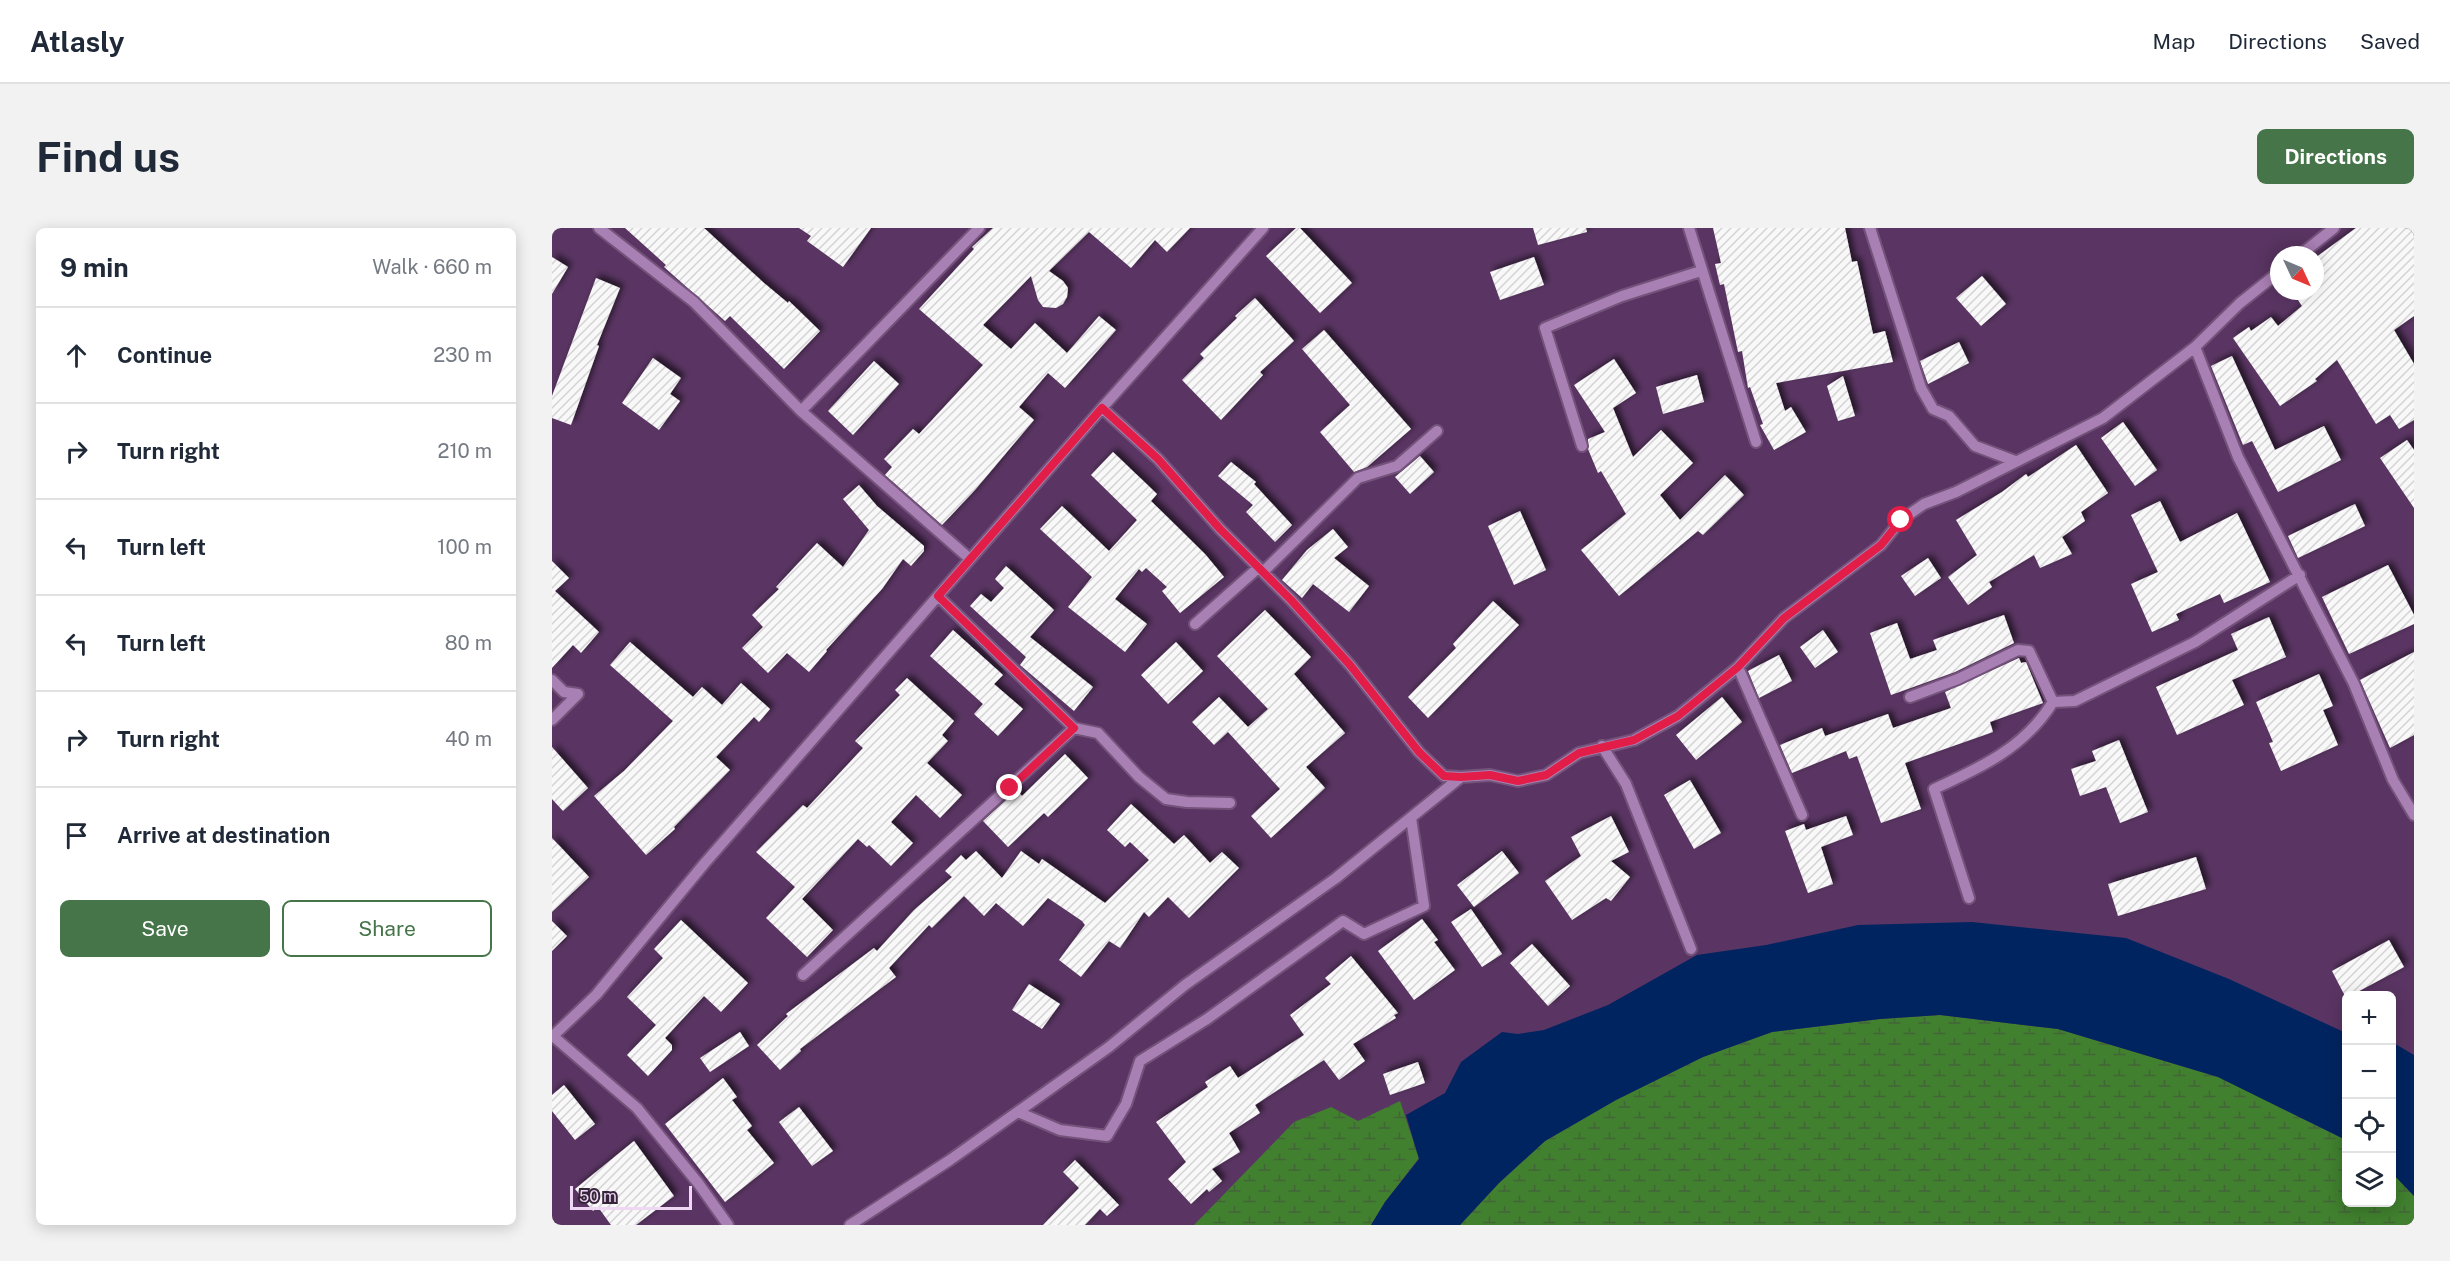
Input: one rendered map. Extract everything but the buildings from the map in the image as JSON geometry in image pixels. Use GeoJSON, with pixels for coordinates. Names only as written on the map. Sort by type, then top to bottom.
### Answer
{"type":"FeatureCollection","features":[{"type":"Feature","properties":{"kind":"street"},"geometry":{"type":"LineString","coordinates":[[599,228],[694,302],[801,411],[970,559]]}},
{"type":"Feature","properties":{"kind":"street"},"geometry":{"type":"LineString","coordinates":[[801,411],[980,228]]}},
{"type":"Feature","properties":{"kind":"street"},"geometry":{"type":"LineString","coordinates":[[728,1225],[698,1183],[637,1108],[553,1037],[596,995],[704,864],[1102,408],[1263,228]]}},
{"type":"Feature","properties":{"kind":"street"},"geometry":{"type":"LineString","coordinates":[[1689,228],[1756,442]]}},
{"type":"Feature","properties":{"kind":"street"},"geometry":{"type":"LineString","coordinates":[[1870,228],[1921,388],[1933,409],[1949,416],[1975,446],[2015,461]]}},
{"type":"Feature","properties":{"kind":"street"},"geometry":{"type":"LineString","coordinates":[[2311,246],[2334,228]]}},
{"type":"Feature","properties":{"kind":"street"},"geometry":{"type":"LineString","coordinates":[[1582,446],[1545,328],[1622,296],[1701,271]]}},
{"type":"Feature","properties":{"kind":"street"},"geometry":{"type":"LineString","coordinates":[[1102,408],[1158,459],[1220,529],[1350,665],[1419,752],[1444,776],[1490,775],[1518,781],[1546,775],[1579,753],[1634,740],[1678,716],[1738,667],[1784,618],[1881,545],[1901,520],[1924,504],[1956,492],[2103,418],[2195,347],[2240,303],[2270,279]]}},
{"type":"Feature","properties":{"kind":"street"},"geometry":{"type":"LineString","coordinates":[[2195,347],[2238,457],[2354,684],[2393,780],[2414,815]]}},
{"type":"Feature","properties":{"kind":"street"},"geometry":{"type":"LineString","coordinates":[[1195,624],[1261,570],[1358,478],[1397,466],[1437,431]]}},
{"type":"Feature","properties":{"kind":"street"},"geometry":{"type":"LineString","coordinates":[[2053,702],[2075,702],[2195,642],[2300,575]]}},
{"type":"Feature","properties":{"kind":"street"},"geometry":{"type":"LineString","coordinates":[[938,596],[1074,728],[1098,733],[1139,777],[1166,799],[1230,803]]}},
{"type":"Feature","properties":{"kind":"street"},"geometry":{"type":"LineString","coordinates":[[1910,697],[1958,679],[2018,650],[2029,651],[2053,702]]}},
{"type":"Feature","properties":{"kind":"street"},"geometry":{"type":"LineString","coordinates":[[1738,667],[1802,815]]}},
{"type":"Feature","properties":{"kind":"street"},"geometry":{"type":"LineString","coordinates":[[552,680],[564,692],[578,694],[552,720]]}},
{"type":"Feature","properties":{"kind":"street"},"geometry":{"type":"LineString","coordinates":[[1969,898],[1935,789],[1994,761],[2041,721],[2053,702]]}},
{"type":"Feature","properties":{"kind":"street"},"geometry":{"type":"LineString","coordinates":[[803,975],[1074,728]]}},
{"type":"Feature","properties":{"kind":"street"},"geometry":{"type":"LineString","coordinates":[[1602,746],[1626,784],[1691,949]]}},
{"type":"Feature","properties":{"kind":"street"},"geometry":{"type":"LineString","coordinates":[[850,1225],[1018,1112],[1109,1047],[1185,985],[1336,878],[1461,777]]}},
{"type":"Feature","properties":{"kind":"street"},"geometry":{"type":"LineString","coordinates":[[1018,1112],[1060,1130],[1107,1136],[1126,1104],[1140,1061],[1207,1019],[1342,921],[1364,934],[1424,906],[1412,818]]}},
{"type":"Feature","properties":{"kind":"green space"},"geometry":{"type":"Polygon","coordinates":[[[1940,1015],[2058,1029],[2218,1077],[2342,1138],[2342,1207],[2396,1207],[2396,1177],[2414,1196],[2414,1225],[1460,1225],[1499,1183],[1545,1141],[1616,1100],[1703,1057],[1772,1032],[1880,1019],[1940,1015]]]}},
{"type":"Feature","properties":{"kind":"green space"},"geometry":{"type":"Polygon","coordinates":[[[1400,1101],[1419,1158],[1385,1202],[1371,1225],[1194,1225],[1294,1122],[1331,1107],[1358,1121],[1400,1101]]]}},
{"type":"Feature","properties":{"kind":"water"},"geometry":{"type":"Polygon","coordinates":[[[1972,922],[2126,938],[2229,979],[2342,1031],[2342,1138],[2218,1077],[2058,1029],[1940,1015],[1880,1019],[1772,1032],[1703,1057],[1616,1100],[1545,1141],[1499,1183],[1460,1225],[1371,1225],[1385,1202],[1419,1159],[1406,1115],[1445,1093],[1461,1062],[1502,1032],[1518,1034],[1544,1030],[1608,1005],[1697,955],[1766,945],[1858,925],[1972,922]]]}},
{"type":"Feature","properties":{"kind":"water"},"geometry":{"type":"Polygon","coordinates":[[[2396,1044],[2414,1055],[2414,1196],[2396,1177],[2396,1044]]]}},
{"type":"Feature","properties":{"kind":"route"},"geometry":{"type":"LineString","coordinates":[[1010,788],[1074,728],[938,596],[1102,408],[1158,459],[1220,529],[1291,600],[1350,665],[1419,752],[1444,776],[1490,775],[1518,781],[1546,775],[1579,753],[1634,740],[1678,716],[1738,667],[1784,618],[1881,545],[1901,520]]}}]}
